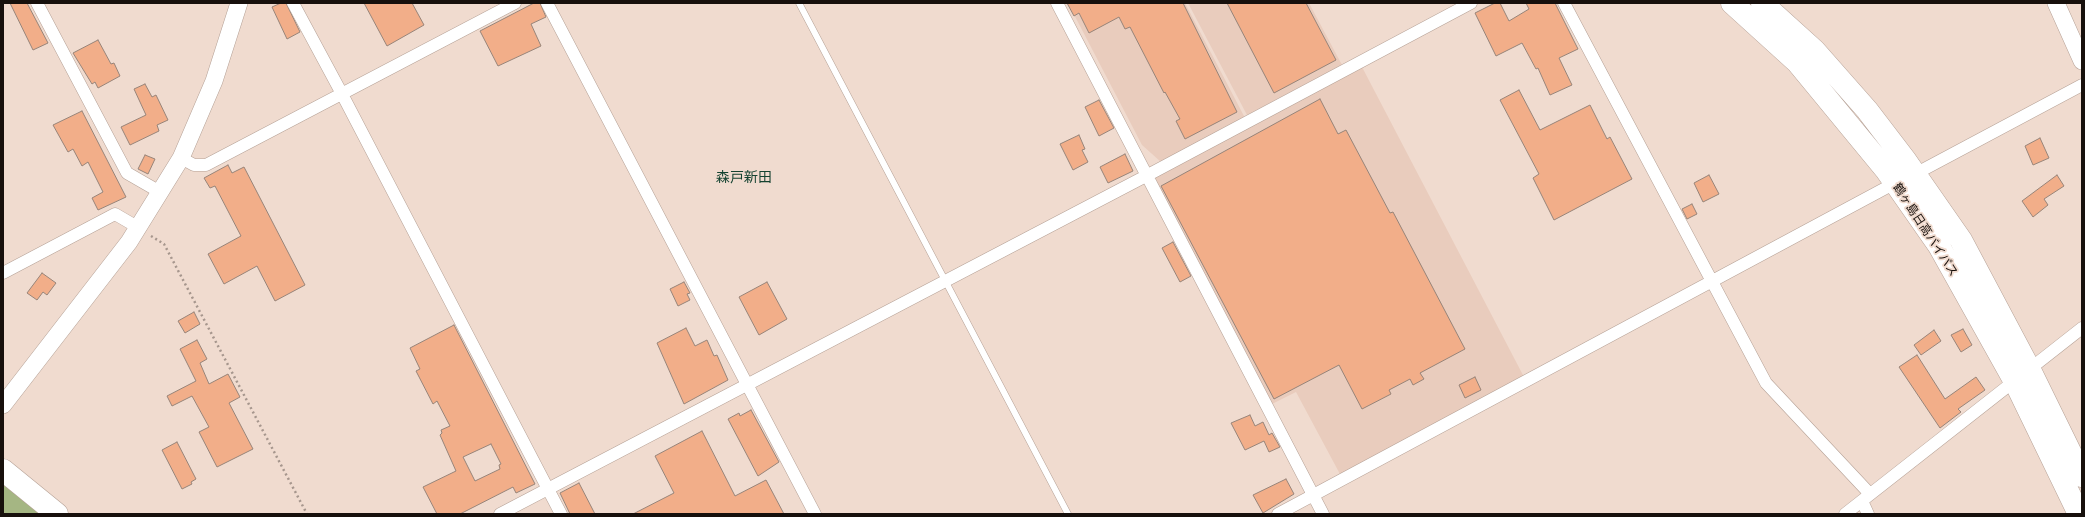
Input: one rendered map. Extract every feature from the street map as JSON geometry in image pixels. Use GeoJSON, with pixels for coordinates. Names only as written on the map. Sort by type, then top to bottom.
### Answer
{"type":"FeatureCollection","features":[{"type":"Feature","properties":{"kind":"highway","name":"鶴ヶ島日高バイパス"},"geometry":{"type":"LineString","coordinates":[[1732,3],[1797,62],[1849,124],[1895,183],[1939,246],[2023,376],[2082,476]]}},
{"type":"Feature","properties":{"kind":"highway","name":"鶴ヶ島日高バイパス"},"geometry":{"type":"LineString","coordinates":[[1762,3],[1815,51],[1867,110],[1915,174],[1961,240],[2023,376],[2079,514]]}},
{"type":"Feature","properties":{"kind":"highway"},"geometry":{"type":"LineString","coordinates":[[3,470],[57,514]]}},
{"type":"Feature","properties":{"kind":"street"},"geometry":{"type":"LineString","coordinates":[[36,3],[127,173],[160,192]]}},
{"type":"Feature","properties":{"kind":"street"},"geometry":{"type":"LineString","coordinates":[[3,405],[139,228],[181,158],[214,81],[239,3]]}},
{"type":"Feature","properties":{"kind":"street"},"geometry":{"type":"LineString","coordinates":[[293,3],[561,514]]}},
{"type":"Feature","properties":{"kind":"street"},"geometry":{"type":"LineString","coordinates":[[181,158],[194,166],[206,165],[515,3]]}},
{"type":"Feature","properties":{"kind":"street"},"geometry":{"type":"LineString","coordinates":[[547,3],[815,514]]}},
{"type":"Feature","properties":{"kind":"street"},"geometry":{"type":"LineString","coordinates":[[1057,3],[1323,514]]}},
{"type":"Feature","properties":{"kind":"street"},"geometry":{"type":"LineString","coordinates":[[500,514],[1146,176],[1471,3]]}},
{"type":"Feature","properties":{"kind":"street"},"geometry":{"type":"LineString","coordinates":[[1564,3],[1766,383],[1866,498],[1868,514]]}},
{"type":"Feature","properties":{"kind":"street"},"geometry":{"type":"LineString","coordinates":[[2056,3],[2082,61]]}},
{"type":"Feature","properties":{"kind":"street"},"geometry":{"type":"LineString","coordinates":[[1915,174],[2082,85]]}},
{"type":"Feature","properties":{"kind":"street"},"geometry":{"type":"LineString","coordinates":[[1278,514],[1895,183]]}},
{"type":"Feature","properties":{"kind":"street"},"geometry":{"type":"LineString","coordinates":[[3,273],[115,214],[139,228]]}},
{"type":"Feature","properties":{"kind":"street"},"geometry":{"type":"LineString","coordinates":[[1845,514],[2023,376],[2082,328]]}},
{"type":"Feature","properties":{"kind":"lane"},"geometry":{"type":"LineString","coordinates":[[799,3],[1068,514]]}},
{"type":"Feature","properties":{"kind":"path"},"geometry":{"type":"LineString","coordinates":[[139,228],[164,244],[307,514]]}},
{"type":"Feature","properties":{"kind":"shaded area"},"geometry":{"type":"Polygon","coordinates":[[[1068,3],[1185,3],[1245,118],[1161,162],[1142,145],[1068,3]]]}},
{"type":"Feature","properties":{"kind":"shaded area"},"geometry":{"type":"Polygon","coordinates":[[[1188,3],[1309,3],[1342,65],[1247,115],[1188,3]]]}},
{"type":"Feature","properties":{"kind":"shaded area"},"geometry":{"type":"Polygon","coordinates":[[[1362,67],[1524,377],[1341,476],[1296,392],[1272,404],[1154,178],[1362,67]]]}},
{"type":"Feature","properties":{"kind":"green space"},"geometry":{"type":"Polygon","coordinates":[[[3,483],[42,514],[3,514],[3,483]]]}},
{"type":"Feature","properties":{"kind":"building"},"geometry":{"type":"Polygon","coordinates":[[[10,3],[27,3],[48,43],[33,50],[10,3]]]}},
{"type":"Feature","properties":{"kind":"building"},"geometry":{"type":"Polygon","coordinates":[[[281,3],[286,3],[300,32],[287,39],[272,7],[281,3]]]}},
{"type":"Feature","properties":{"kind":"building"},"geometry":{"type":"Polygon","coordinates":[[[364,3],[412,3],[424,25],[387,46],[364,3]]]}},
{"type":"Feature","properties":{"kind":"building"},"geometry":{"type":"Polygon","coordinates":[[[534,3],[540,3],[546,17],[531,24],[541,46],[498,66],[480,31],[534,3]]]}},
{"type":"Feature","properties":{"kind":"building"},"geometry":{"type":"Polygon","coordinates":[[[1067,3],[1183,3],[1237,112],[1185,139],[1176,121],[1180,119],[1165,92],[1164,93],[1130,27],[1125,29],[1119,17],[1089,33],[1079,13],[1074,16],[1067,3]]]}},
{"type":"Feature","properties":{"kind":"building"},"geometry":{"type":"Polygon","coordinates":[[[1227,3],[1306,3],[1336,60],[1274,93],[1227,3]]]}},
{"type":"Feature","properties":{"kind":"building"},"geometry":{"type":"Polygon","coordinates":[[[1495,3],[1500,3],[1509,21],[1529,9],[1526,3],[1555,3],[1578,49],[1559,58],[1572,85],[1550,95],[1538,68],[1536,69],[1522,43],[1496,56],[1475,13],[1495,3]]]}},
{"type":"Feature","properties":{"kind":"building"},"geometry":{"type":"Polygon","coordinates":[[[98,40],[111,64],[114,63],[120,76],[98,88],[95,82],[92,84],[73,53],[98,40]]]}},
{"type":"Feature","properties":{"kind":"building"},"geometry":{"type":"Polygon","coordinates":[[[145,84],[152,97],[156,95],[168,120],[157,125],[159,131],[130,145],[121,127],[146,115],[134,89],[145,84]]]}},
{"type":"Feature","properties":{"kind":"building"},"geometry":{"type":"Polygon","coordinates":[[[1519,90],[1540,130],[1590,105],[1607,139],[1610,137],[1632,179],[1554,220],[1533,178],[1539,174],[1500,100],[1519,90]]]}},
{"type":"Feature","properties":{"kind":"building"},"geometry":{"type":"Polygon","coordinates":[[[1320,99],[1338,134],[1346,130],[1390,213],[1393,212],[1465,349],[1420,373],[1424,379],[1413,385],[1410,379],[1389,390],[1391,394],[1362,409],[1339,365],[1274,399],[1161,186],[1320,99]]]}},
{"type":"Feature","properties":{"kind":"building"},"geometry":{"type":"Polygon","coordinates":[[[1099,100],[1114,128],[1099,136],[1085,107],[1099,100]]]}},
{"type":"Feature","properties":{"kind":"building"},"geometry":{"type":"Polygon","coordinates":[[[82,111],[126,197],[98,210],[92,198],[103,192],[88,162],[82,166],[73,149],[68,152],[53,125],[82,111]]]}},
{"type":"Feature","properties":{"kind":"building"},"geometry":{"type":"Polygon","coordinates":[[[1079,135],[1085,149],[1082,150],[1088,162],[1073,170],[1060,144],[1079,135]]]}},
{"type":"Feature","properties":{"kind":"building"},"geometry":{"type":"Polygon","coordinates":[[[2040,138],[2049,158],[2033,165],[2025,146],[2040,138]]]}},
{"type":"Feature","properties":{"kind":"building"},"geometry":{"type":"Polygon","coordinates":[[[1125,154],[1133,171],[1108,183],[1100,167],[1125,154]]]}},
{"type":"Feature","properties":{"kind":"building"},"geometry":{"type":"Polygon","coordinates":[[[145,155],[155,159],[148,174],[138,169],[145,155]]]}},
{"type":"Feature","properties":{"kind":"building"},"geometry":{"type":"Polygon","coordinates":[[[228,165],[232,173],[244,167],[305,285],[275,301],[257,266],[224,284],[208,254],[241,236],[215,186],[210,188],[204,178],[228,165]]]}},
{"type":"Feature","properties":{"kind":"building"},"geometry":{"type":"Polygon","coordinates":[[[1709,175],[1719,194],[1703,202],[1694,183],[1709,175]]]}},
{"type":"Feature","properties":{"kind":"building"},"geometry":{"type":"Polygon","coordinates":[[[2057,175],[2064,186],[2044,199],[2048,205],[2033,217],[2022,201],[2057,175]]]}},
{"type":"Feature","properties":{"kind":"building"},"geometry":{"type":"Polygon","coordinates":[[[1692,204],[1697,214],[1687,219],[1682,209],[1692,204]]]}},
{"type":"Feature","properties":{"kind":"building"},"geometry":{"type":"Polygon","coordinates":[[[1173,242],[1191,276],[1180,282],[1162,248],[1173,242]]]}},
{"type":"Feature","properties":{"kind":"building"},"geometry":{"type":"Polygon","coordinates":[[[42,273],[56,283],[47,295],[43,292],[37,300],[27,293],[42,273]]]}},
{"type":"Feature","properties":{"kind":"building"},"geometry":{"type":"Polygon","coordinates":[[[684,282],[690,293],[687,294],[690,300],[678,306],[670,289],[684,282]]]}},
{"type":"Feature","properties":{"kind":"building"},"geometry":{"type":"Polygon","coordinates":[[[767,282],[787,319],[759,335],[739,297],[767,282]]]}},
{"type":"Feature","properties":{"kind":"building"},"geometry":{"type":"Polygon","coordinates":[[[194,312],[200,324],[185,333],[178,321],[194,312]]]}},
{"type":"Feature","properties":{"kind":"building"},"geometry":{"type":"Polygon","coordinates":[[[454,325],[535,484],[516,493],[513,487],[460,514],[437,514],[423,487],[456,471],[440,435],[442,433],[441,430],[450,426],[437,401],[433,404],[416,371],[420,369],[410,348],[454,325]],[[491,444],[463,457],[475,481],[500,469],[499,465],[501,464],[491,444]]]}},
{"type":"Feature","properties":{"kind":"building"},"geometry":{"type":"Polygon","coordinates":[[[686,328],[695,346],[707,340],[714,356],[717,355],[728,380],[684,404],[657,343],[686,328]]]}},
{"type":"Feature","properties":{"kind":"building"},"geometry":{"type":"Polygon","coordinates":[[[1963,329],[1972,345],[1961,352],[1951,335],[1963,329]]]}},
{"type":"Feature","properties":{"kind":"building"},"geometry":{"type":"Polygon","coordinates":[[[1934,330],[1941,341],[1921,355],[1914,345],[1934,330]]]}},
{"type":"Feature","properties":{"kind":"building"},"geometry":{"type":"Polygon","coordinates":[[[197,340],[207,359],[200,363],[209,384],[228,374],[240,397],[229,403],[253,449],[217,467],[199,432],[209,427],[192,396],[172,406],[167,396],[196,381],[180,349],[197,340]]]}},
{"type":"Feature","properties":{"kind":"building"},"geometry":{"type":"Polygon","coordinates":[[[1917,355],[1945,399],[1976,377],[1985,390],[1958,409],[1961,412],[1940,428],[1899,367],[1917,355]]]}},
{"type":"Feature","properties":{"kind":"building"},"geometry":{"type":"Polygon","coordinates":[[[1475,377],[1481,390],[1465,398],[1459,385],[1475,377]]]}},
{"type":"Feature","properties":{"kind":"building"},"geometry":{"type":"Polygon","coordinates":[[[751,410],[779,462],[758,476],[728,419],[739,413],[740,416],[751,410]]]}},
{"type":"Feature","properties":{"kind":"building"},"geometry":{"type":"Polygon","coordinates":[[[1250,415],[1255,426],[1263,422],[1269,435],[1272,433],[1280,447],[1269,452],[1264,441],[1245,450],[1231,423],[1250,415]]]}},
{"type":"Feature","properties":{"kind":"building"},"geometry":{"type":"Polygon","coordinates":[[[702,431],[735,496],[766,480],[784,514],[633,514],[674,493],[655,456],[702,431]]]}},
{"type":"Feature","properties":{"kind":"building"},"geometry":{"type":"Polygon","coordinates":[[[177,442],[196,479],[191,482],[192,484],[182,489],[162,450],[177,442]]]}},
{"type":"Feature","properties":{"kind":"building"},"geometry":{"type":"Polygon","coordinates":[[[1286,479],[1294,494],[1263,513],[1253,495],[1286,479]]]}},
{"type":"Feature","properties":{"kind":"building"},"geometry":{"type":"Polygon","coordinates":[[[579,483],[595,514],[570,514],[560,493],[579,483]]]}},
{"type":"Feature","properties":{"kind":"district","name":"森戸新田"},"geometry":{"type":"Point","coordinates":[744,178]}}]}
